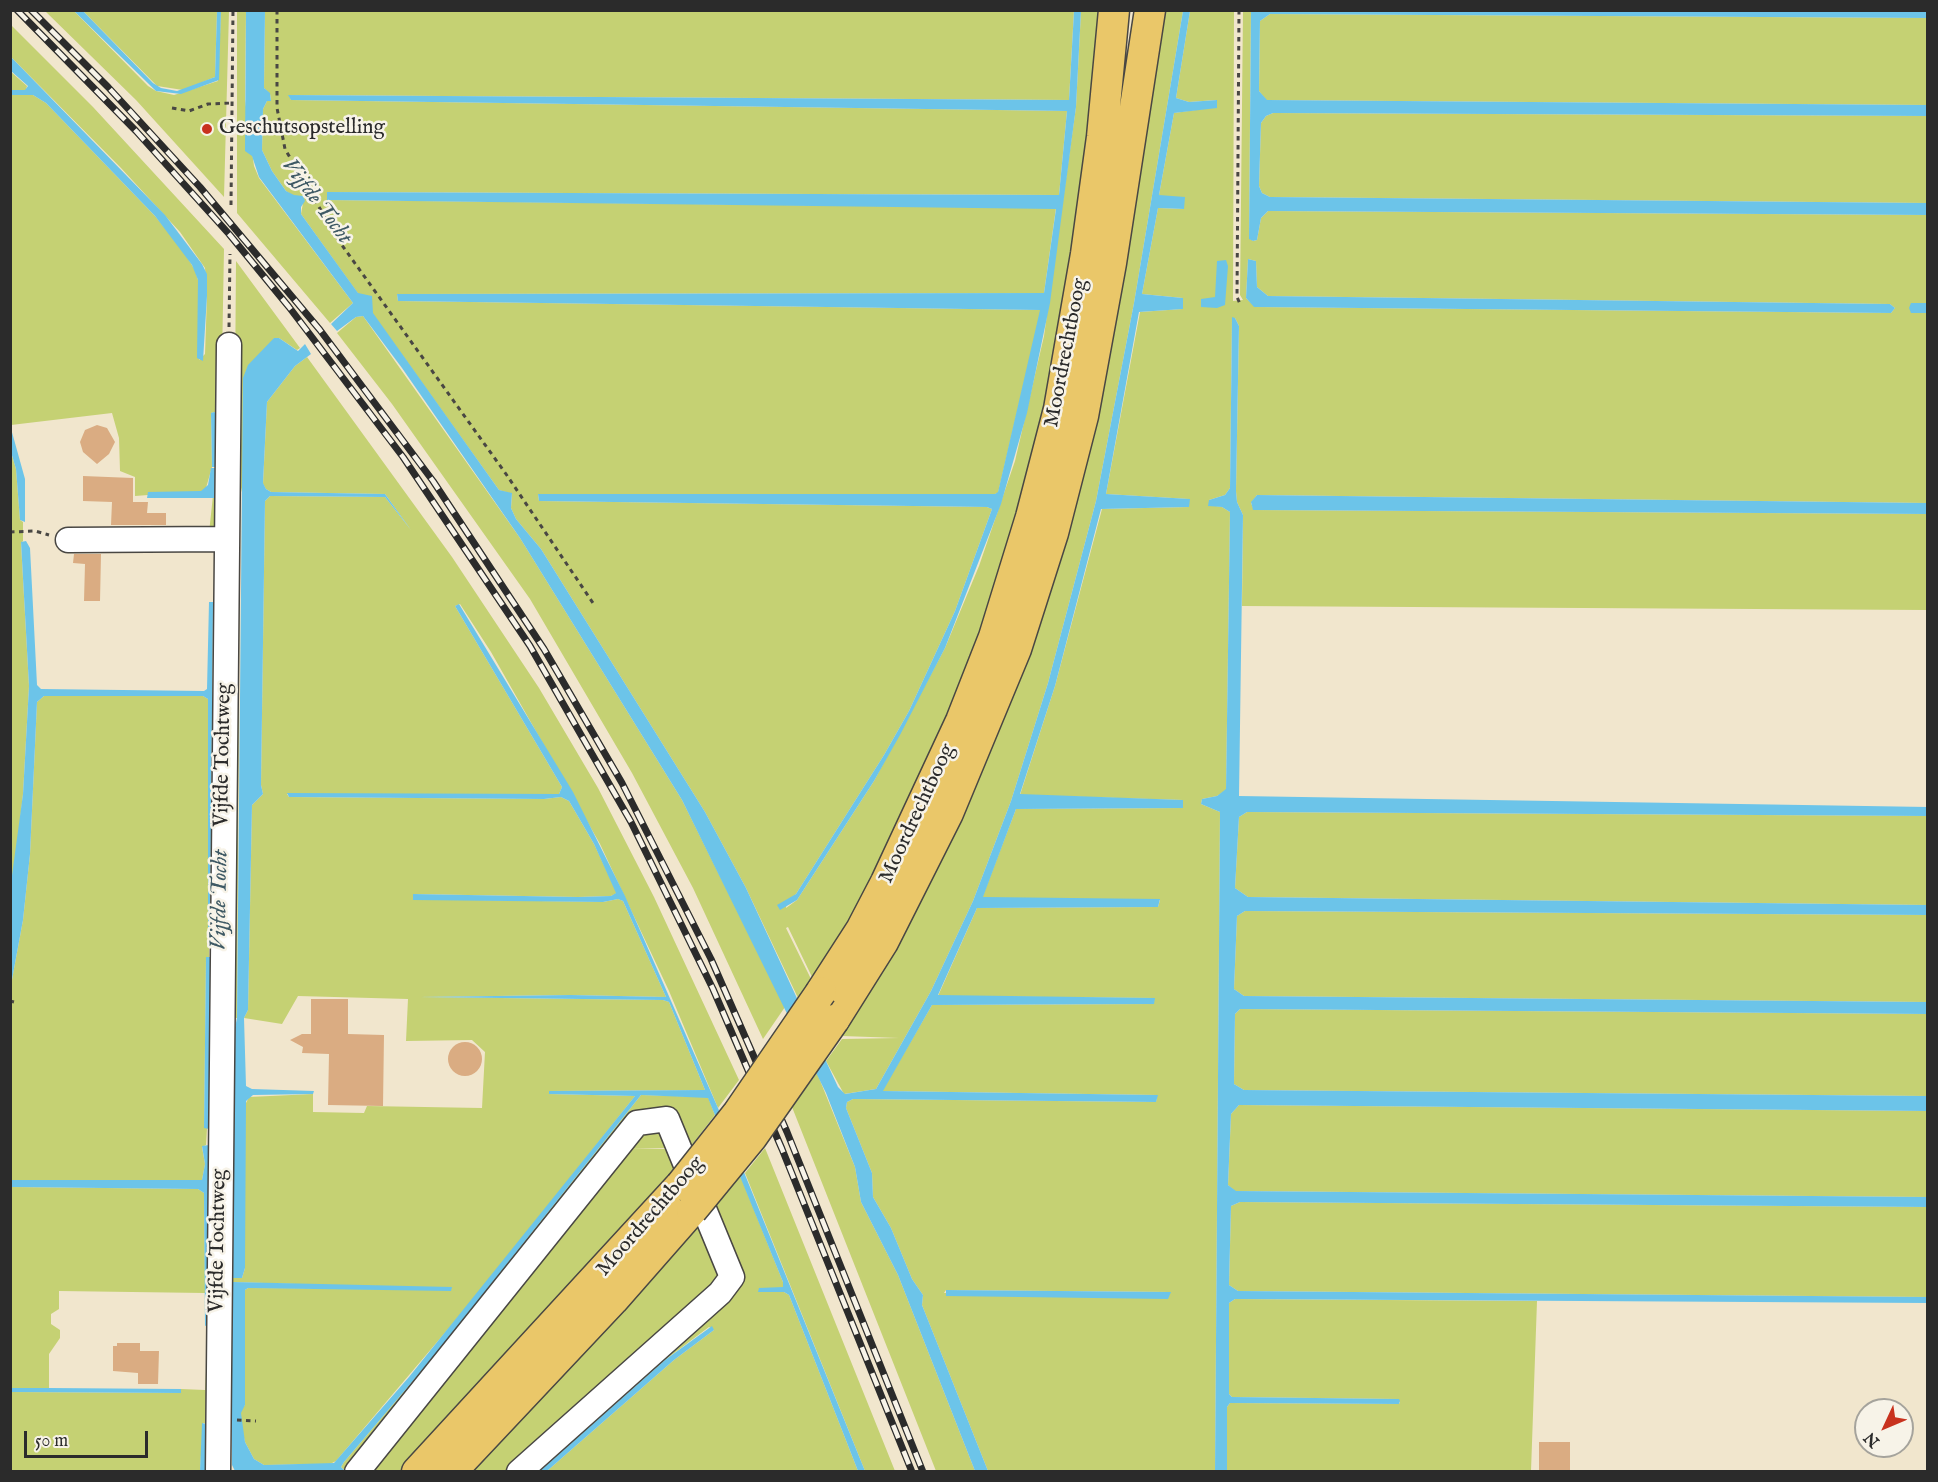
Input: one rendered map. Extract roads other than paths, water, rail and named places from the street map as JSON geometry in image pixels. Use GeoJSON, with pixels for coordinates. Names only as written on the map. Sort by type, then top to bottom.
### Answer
{"type":"FeatureCollection","features":[{"type":"Feature","properties":{"kind":"main road","name":"Moordrechtboog"},"geometry":{"type":"LineString","coordinates":[[451,1472],[613,1300],[687,1198],[738,1113],[861,930],[886,882],[961,721],[994,637],[1031,517],[1059,409],[1086,254],[1102,137],[1114,10]]}},
{"type":"Feature","properties":{"kind":"main road","name":"Moordrechtboog"},"geometry":{"type":"LineString","coordinates":[[417,1472],[687,1198],[752,1137],[834,1020],[883,942],[948,813],[1016,649],[1053,533],[1083,416],[1130,152],[1150,10]]}},
{"type":"Feature","properties":{"kind":"street","name":"Vijfde Tochtweg"},"geometry":{"type":"LineString","coordinates":[[218,1472],[229,345]]}},
{"type":"Feature","properties":{"kind":"street"},"geometry":{"type":"LineString","coordinates":[[68,540],[226,538]]}},
{"type":"Feature","properties":{"kind":"street"},"geometry":{"type":"LineString","coordinates":[[357,1472],[637,1123],[667,1119],[732,1277],[720,1293],[519,1472]]}},
{"type":"Feature","properties":{"kind":"water"},"geometry":{"type":"Polygon","coordinates":[[[74,11],[83,11],[153,83],[161,88],[177,91],[215,77],[217,11],[221,11],[219,80],[181,94],[156,91],[74,11]]]}},
{"type":"Feature","properties":{"kind":"water"},"geometry":{"type":"Polygon","coordinates":[[[246,11],[265,11],[264,88],[270,93],[271,101],[267,101],[263,109],[262,150],[272,171],[286,191],[303,196],[305,201],[301,207],[301,214],[358,293],[372,296],[373,313],[499,490],[512,493],[511,508],[516,519],[541,549],[705,812],[746,888],[838,1087],[845,1094],[876,1089],[931,991],[973,901],[1011,801],[1048,683],[1096,501],[1134,303],[1183,11],[1190,11],[1176,98],[1189,102],[1217,100],[1217,108],[1174,113],[1159,195],[1185,197],[1184,209],[1158,208],[1142,294],[1183,298],[1183,309],[1139,312],[1106,494],[1190,499],[1189,507],[1101,509],[1055,686],[1020,794],[1183,800],[1183,808],[1016,809],[983,897],[1160,899],[1158,907],[977,908],[938,995],[1155,998],[1154,1004],[932,1005],[883,1091],[1158,1095],[1156,1102],[853,1099],[847,1102],[846,1108],[872,1173],[873,1197],[891,1228],[912,1279],[923,1295],[922,1305],[988,1471],[975,1471],[898,1275],[861,1202],[855,1167],[826,1093],[682,800],[520,538],[402,368],[363,316],[356,317],[337,331],[331,324],[353,303],[259,177],[252,156],[245,151],[246,11]]]}},
{"type":"Feature","properties":{"kind":"water"},"geometry":{"type":"Polygon","coordinates":[[[1074,11],[1081,11],[1076,107],[1050,303],[1027,413],[1001,504],[945,648],[900,735],[874,781],[797,900],[780,910],[777,905],[796,894],[884,755],[909,711],[955,611],[992,509],[987,507],[539,501],[538,494],[995,494],[998,492],[1040,310],[398,301],[397,294],[1044,293],[1056,209],[327,200],[327,192],[1059,195],[1067,111],[291,100],[288,95],[1069,100],[1074,11]]]}},
{"type":"Feature","properties":{"kind":"water"},"geometry":{"type":"Polygon","coordinates":[[[1251,11],[1927,11],[1927,18],[1270,14],[1260,21],[1259,91],[1267,100],[1927,105],[1927,116],[1273,113],[1266,116],[1261,123],[1259,186],[1262,193],[1270,197],[1927,203],[1927,215],[1268,211],[1261,218],[1257,240],[1253,241],[1249,239],[1251,11]]]}},
{"type":"Feature","properties":{"kind":"water"},"geometry":{"type":"Polygon","coordinates":[[[11,57],[165,215],[202,264],[207,274],[203,361],[197,358],[198,280],[192,265],[155,216],[46,103],[33,95],[11,95],[11,90],[25,90],[28,86],[11,71],[11,57]]]}},
{"type":"Feature","properties":{"kind":"water"},"geometry":{"type":"Polygon","coordinates":[[[1248,259],[1256,261],[1257,287],[1268,296],[1890,304],[1895,308],[1891,313],[1254,307],[1246,298],[1248,259]]]}},
{"type":"Feature","properties":{"kind":"water"},"geometry":{"type":"Polygon","coordinates":[[[1226,260],[1228,266],[1225,305],[1217,308],[1201,307],[1201,299],[1215,297],[1217,261],[1226,260]]]}},
{"type":"Feature","properties":{"kind":"water"},"geometry":{"type":"Polygon","coordinates":[[[1911,303],[1927,303],[1927,313],[1911,313],[1909,308],[1911,303]]]}},
{"type":"Feature","properties":{"kind":"water"},"geometry":{"type":"Polygon","coordinates":[[[1232,317],[1239,326],[1236,491],[1237,502],[1243,515],[1239,796],[1928,807],[1927,816],[1247,812],[1239,817],[1235,888],[1248,897],[1927,905],[1928,915],[1245,911],[1237,916],[1234,989],[1244,996],[1927,1002],[1928,1014],[1240,1009],[1235,1014],[1234,1084],[1244,1090],[1927,1096],[1928,1111],[1239,1105],[1231,1114],[1228,1185],[1236,1191],[1927,1197],[1928,1207],[1240,1202],[1231,1206],[1229,1285],[1238,1291],[1927,1297],[1927,1303],[1235,1299],[1229,1303],[1229,1394],[1232,1397],[1399,1399],[1400,1401],[1399,1404],[1230,1403],[1227,1407],[1227,1471],[1215,1471],[1220,812],[1201,804],[1202,799],[1217,796],[1226,789],[1230,512],[1222,507],[1208,506],[1209,500],[1225,495],[1230,488],[1232,317]]]}},
{"type":"Feature","properties":{"kind":"water"},"geometry":{"type":"Polygon","coordinates":[[[274,338],[279,338],[298,351],[305,344],[311,354],[295,366],[267,402],[263,483],[266,489],[271,492],[385,494],[411,530],[385,497],[270,496],[265,501],[261,785],[263,794],[252,805],[248,1010],[244,1018],[246,1086],[252,1089],[314,1091],[313,1094],[253,1095],[246,1101],[245,1268],[242,1278],[233,1278],[233,1037],[237,1018],[243,378],[248,365],[274,338]]]}},
{"type":"Feature","properties":{"kind":"water"},"geometry":{"type":"Polygon","coordinates":[[[211,413],[216,413],[216,467],[212,467],[211,413]]]}},
{"type":"Feature","properties":{"kind":"water"},"geometry":{"type":"Polygon","coordinates":[[[10,425],[25,479],[25,522],[20,520],[16,469],[11,452],[10,425]]]}},
{"type":"Feature","properties":{"kind":"water"},"geometry":{"type":"Polygon","coordinates":[[[211,468],[216,468],[215,498],[147,498],[148,492],[201,491],[208,485],[211,468]]]}},
{"type":"Feature","properties":{"kind":"water"},"geometry":{"type":"Polygon","coordinates":[[[1257,495],[1927,503],[1928,514],[1253,510],[1251,502],[1257,495]]]}},
{"type":"Feature","properties":{"kind":"water"},"geometry":{"type":"Polygon","coordinates":[[[26,541],[30,548],[37,685],[41,689],[204,691],[207,689],[209,602],[213,602],[210,933],[208,932],[208,699],[203,696],[44,696],[37,702],[30,854],[23,920],[11,985],[11,883],[23,794],[29,686],[21,542],[26,541]]]}},
{"type":"Feature","properties":{"kind":"water"},"geometry":{"type":"Polygon","coordinates":[[[459,604],[573,792],[625,896],[718,1108],[865,1471],[858,1471],[789,1295],[784,1292],[758,1292],[759,1288],[783,1287],[783,1282],[708,1098],[641,1095],[429,1362],[344,1462],[341,1467],[345,1471],[235,1471],[232,1465],[233,1282],[452,1287],[451,1291],[248,1288],[245,1290],[245,1405],[241,1413],[245,1442],[254,1459],[264,1465],[334,1463],[409,1377],[635,1096],[549,1094],[549,1091],[705,1090],[669,1002],[663,1000],[420,997],[571,995],[666,997],[623,901],[618,899],[603,902],[413,900],[413,894],[578,897],[611,896],[616,893],[594,844],[569,801],[561,797],[544,799],[289,797],[287,793],[559,794],[562,787],[455,606],[459,604]]]}},
{"type":"Feature","properties":{"kind":"water"},"geometry":{"type":"Polygon","coordinates":[[[206,957],[211,957],[209,1129],[204,1128],[206,957]]]}},
{"type":"Feature","properties":{"kind":"water"},"geometry":{"type":"Polygon","coordinates":[[[209,1145],[207,1325],[205,1326],[204,1193],[198,1189],[11,1187],[11,1180],[202,1180],[205,1164],[202,1146],[209,1145]]]}},
{"type":"Feature","properties":{"kind":"water"},"geometry":{"type":"Polygon","coordinates":[[[946,1290],[1171,1292],[1168,1299],[946,1296],[946,1290]]]}},
{"type":"Feature","properties":{"kind":"water"},"geometry":{"type":"Polygon","coordinates":[[[712,1326],[714,1330],[674,1360],[547,1471],[540,1471],[665,1360],[712,1326]]]}},
{"type":"Feature","properties":{"kind":"water"},"geometry":{"type":"Polygon","coordinates":[[[11,1388],[181,1389],[181,1393],[11,1392],[11,1388]]]}},
{"type":"Feature","properties":{"kind":"water"},"geometry":{"type":"Polygon","coordinates":[[[202,1423],[206,1424],[206,1471],[200,1471],[202,1423]]]}},
{"type":"Feature","properties":{"kind":"railway"},"geometry":{"type":"LineString","coordinates":[[17,10],[136,131],[229,234],[289,307],[403,457],[530,646],[631,822],[713,989],[782,1149],[912,1472]]}},
{"type":"Feature","properties":{"kind":"railway"},"geometry":{"type":"LineString","coordinates":[[31,10],[108,87],[200,187],[320,330],[433,481],[544,649],[622,783],[711,959],[787,1132],[923,1472]]}},
{"type":"Feature","properties":{"kind":"place","name":"Geschutsopstelling"},"geometry":{"type":"Point","coordinates":[207,129]}},
{"type":"Feature","properties":{"kind":"water label","name":"Vijfde Tocht"},"geometry":{"type":"Point","coordinates":[316,202]}},
{"type":"Feature","properties":{"kind":"water label","name":"Vijfde Tocht"},"geometry":{"type":"Point","coordinates":[221,900]}}]}
